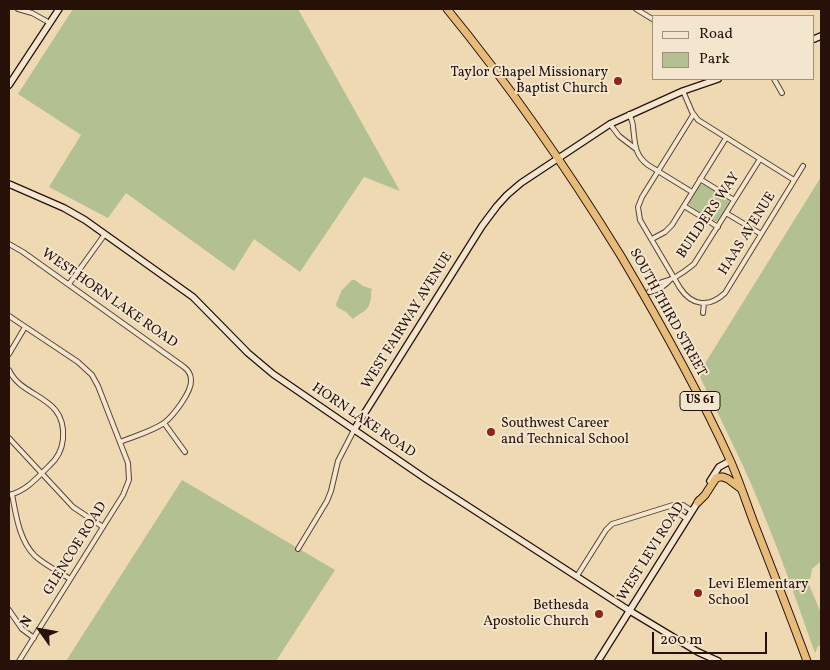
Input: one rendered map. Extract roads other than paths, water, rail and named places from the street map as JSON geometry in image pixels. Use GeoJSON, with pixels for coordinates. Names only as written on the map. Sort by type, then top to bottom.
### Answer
{"type":"FeatureCollection","features":[{"type":"Feature","properties":{"kind":"highway","name":"SOUTH THIRD STREET"},"geometry":{"type":"LineString","coordinates":[[447,9],[487,58],[558,158],[647,293],[730,461],[807,661]]}},
{"type":"Feature","properties":{"kind":"highway"},"geometry":{"type":"LineString","coordinates":[[698,502],[716,478],[723,477],[741,488]]}},
{"type":"Feature","properties":{"kind":"main road"},"geometry":{"type":"LineString","coordinates":[[9,84],[60,9]]}},
{"type":"Feature","properties":{"kind":"main road","name":"WEST FAIRWAY AVENUE"},"geometry":{"type":"LineString","coordinates":[[354,430],[490,214],[507,195],[521,183],[610,124],[683,91],[715,80]]}},
{"type":"Feature","properties":{"kind":"main road","name":"HORN LAKE ROAD"},"geometry":{"type":"LineString","coordinates":[[9,184],[64,208],[105,234],[193,297],[265,368],[354,430],[432,483],[630,611],[698,652],[718,661]]}},
{"type":"Feature","properties":{"kind":"main road","name":"WEST LEVI ROAD"},"geometry":{"type":"LineString","coordinates":[[598,661],[688,519],[719,466],[730,461]]}},
{"type":"Feature","properties":{"kind":"street"},"geometry":{"type":"LineString","coordinates":[[18,9],[32,13],[50,23]]}},
{"type":"Feature","properties":{"kind":"street"},"geometry":{"type":"LineString","coordinates":[[638,9],[652,19]]}},
{"type":"Feature","properties":{"kind":"street"},"geometry":{"type":"LineString","coordinates":[[775,80],[782,93]]}},
{"type":"Feature","properties":{"kind":"street"},"geometry":{"type":"LineString","coordinates":[[683,91],[693,115],[698,120],[794,180]]}},
{"type":"Feature","properties":{"kind":"street"},"geometry":{"type":"LineString","coordinates":[[629,114],[633,125],[636,149]]}},
{"type":"Feature","properties":{"kind":"street"},"geometry":{"type":"LineString","coordinates":[[693,115],[640,199],[638,207],[640,220],[672,278],[686,296],[696,302],[704,303],[703,313]]}},
{"type":"Feature","properties":{"kind":"street"},"geometry":{"type":"LineString","coordinates":[[610,124],[616,133],[636,149],[644,162],[692,192]]}},
{"type":"Feature","properties":{"kind":"street"},"geometry":{"type":"LineString","coordinates":[[625,140],[634,135]]}},
{"type":"Feature","properties":{"kind":"street"},"geometry":{"type":"LineString","coordinates":[[652,240],[665,232],[670,226],[726,138]]}},
{"type":"Feature","properties":{"kind":"street","name":"BUILDERS WAY"},"geometry":{"type":"LineString","coordinates":[[647,293],[654,286],[672,278],[694,264],[760,159]]}},
{"type":"Feature","properties":{"kind":"street","name":"HAAS AVENUE"},"geometry":{"type":"LineString","coordinates":[[704,303],[717,299],[725,293],[803,166]]}},
{"type":"Feature","properties":{"kind":"street"},"geometry":{"type":"LineString","coordinates":[[700,179],[734,200]]}},
{"type":"Feature","properties":{"kind":"street"},"geometry":{"type":"LineString","coordinates":[[684,206],[718,227]]}},
{"type":"Feature","properties":{"kind":"street"},"geometry":{"type":"LineString","coordinates":[[726,213],[760,234]]}},
{"type":"Feature","properties":{"kind":"street"},"geometry":{"type":"LineString","coordinates":[[70,284],[105,234]]}},
{"type":"Feature","properties":{"kind":"street","name":"WEST HORN LAKE ROAD"},"geometry":{"type":"LineString","coordinates":[[9,244],[70,284],[184,366],[191,378],[190,386],[187,394],[164,423]]}},
{"type":"Feature","properties":{"kind":"street","name":"GLENCOE ROAD"},"geometry":{"type":"LineString","coordinates":[[9,316],[90,372],[98,386],[128,463],[129,480],[103,527],[19,661]]}},
{"type":"Feature","properties":{"kind":"street"},"geometry":{"type":"LineString","coordinates":[[9,354],[25,327]]}},
{"type":"Feature","properties":{"kind":"street"},"geometry":{"type":"LineString","coordinates":[[9,370],[11,376],[16,381],[52,406],[62,423],[63,437],[60,451],[54,462],[26,487],[10,494],[22,535],[28,548],[40,560],[70,579]]}},
{"type":"Feature","properties":{"kind":"street"},"geometry":{"type":"LineString","coordinates":[[120,442],[164,423],[185,452]]}},
{"type":"Feature","properties":{"kind":"street","name":"WEST FAIRWAY AVENUE"},"geometry":{"type":"LineString","coordinates":[[298,549],[329,498],[338,461],[354,430]]}},
{"type":"Feature","properties":{"kind":"street"},"geometry":{"type":"LineString","coordinates":[[9,438],[73,508],[103,527]]}},
{"type":"Feature","properties":{"kind":"street"},"geometry":{"type":"LineString","coordinates":[[577,576],[606,530],[612,524],[673,505],[683,505],[692,511]]}},
{"type":"Feature","properties":{"kind":"street"},"geometry":{"type":"LineString","coordinates":[[677,506],[678,513],[688,519]]}},
{"type":"Feature","properties":{"kind":"street"},"geometry":{"type":"LineString","coordinates":[[9,610],[22,629],[34,638]]}},
{"type":"Feature","properties":{"kind":"place","name":"Taylor Chapel Missionary Baptist Church"},"geometry":{"type":"Point","coordinates":[618,81]}},
{"type":"Feature","properties":{"kind":"place","name":"Southwest Career and Technical School"},"geometry":{"type":"Point","coordinates":[491,432]}},
{"type":"Feature","properties":{"kind":"place","name":"Levi Elementary School"},"geometry":{"type":"Point","coordinates":[698,593]}},
{"type":"Feature","properties":{"kind":"place","name":"Bethesda Apostolic Church"},"geometry":{"type":"Point","coordinates":[599,614]}}]}
